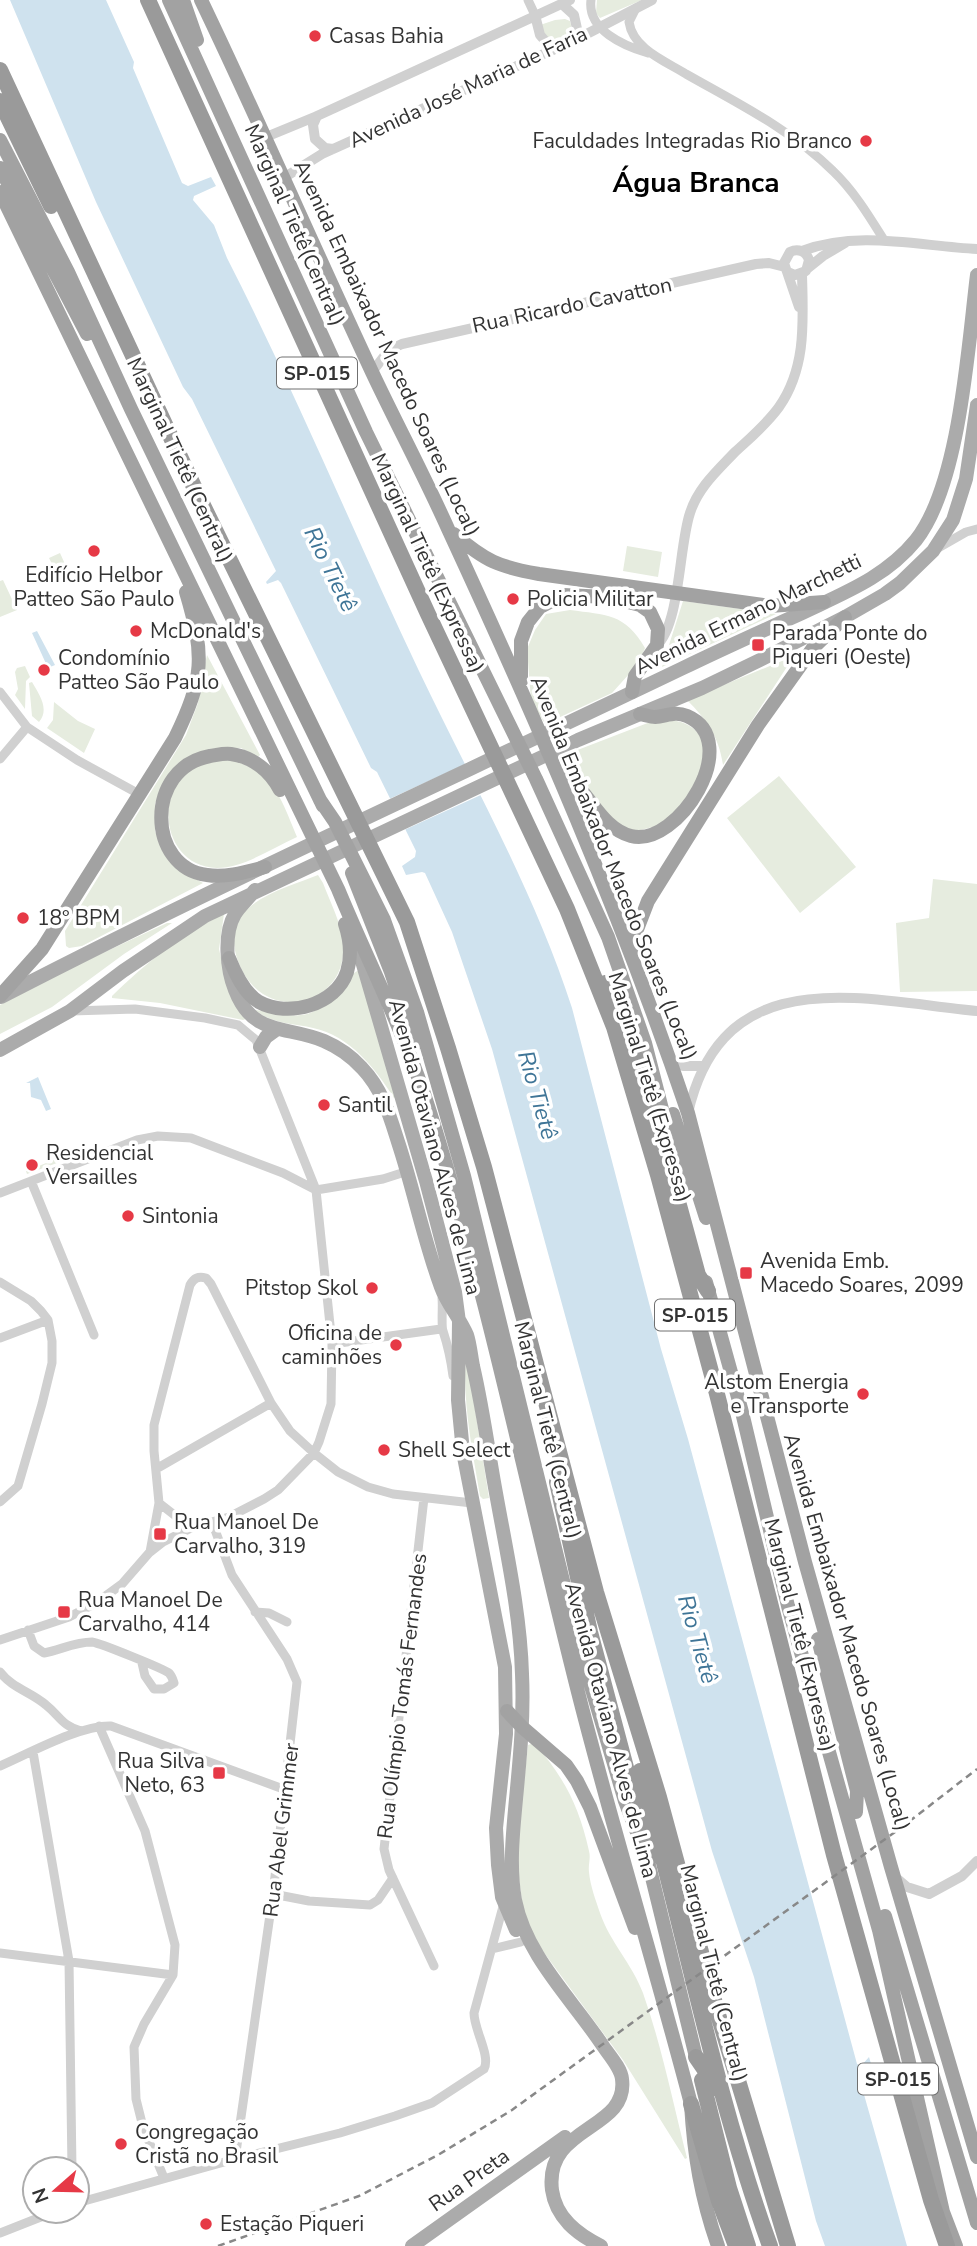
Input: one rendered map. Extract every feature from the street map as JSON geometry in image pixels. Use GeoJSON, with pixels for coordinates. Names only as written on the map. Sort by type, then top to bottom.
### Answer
{"type":"FeatureCollection","features":[{"type":"Feature","properties":{"kind":"highway","name":"Marginal Tietê (Expressa)"},"geometry":{"type":"LineString","coordinates":[[148,0],[422,601],[561,897],[614,1027],[658,1175],[737,1467],[834,1854],[931,2200],[947,2246]]}},
{"type":"Feature","properties":{"kind":"highway","name":"Marginal Tietê(Central)"},"geometry":{"type":"LineString","coordinates":[[169,0],[366,432],[536,779],[608,937],[639,1023]]}},
{"type":"Feature","properties":{"kind":"highway"},"geometry":{"type":"LineString","coordinates":[[183,0],[203,58],[206,79]]}},
{"type":"Feature","properties":{"kind":"highway","name":"Avenida Embaixador Macedo Soares (Local)"},"geometry":{"type":"LineString","coordinates":[[201,0],[285,177],[372,372],[448,529],[556,769],[632,956],[670,1060],[688,1113],[805,1562],[977,2157]]}},
{"type":"Feature","properties":{"kind":"highway"},"geometry":{"type":"LineString","coordinates":[[0,70],[194,489],[407,922],[449,1048],[484,1167],[618,1666],[659,1797],[717,2011],[788,2246]]}},
{"type":"Feature","properties":{"kind":"highway"},"geometry":{"type":"LineString","coordinates":[[0,101],[60,225],[78,241]]}},
{"type":"Feature","properties":{"kind":"highway","name":"Marginal Tietê (Central)"},"geometry":{"type":"LineString","coordinates":[[0,140],[68,272],[131,409],[320,800],[335,821],[384,920],[417,1012],[464,1176],[578,1642],[625,1801],[649,1861],[696,2057]]}},
{"type":"Feature","properties":{"kind":"highway"},"geometry":{"type":"LineString","coordinates":[[0,168],[99,356],[131,409]]}},
{"type":"Feature","properties":{"kind":"highway","name":"Avenida Otaviano Alves de Lima"},"geometry":{"type":"LineString","coordinates":[[0,192],[338,889],[406,1043],[430,1110],[462,1220],[570,1660],[691,2104],[694,2156],[706,2211],[718,2246]]}},
{"type":"Feature","properties":{"kind":"highway"},"geometry":{"type":"LineString","coordinates":[[448,529],[475,552],[504,567],[539,574],[769,606],[824,602]]}},
{"type":"Feature","properties":{"kind":"highway"},"geometry":{"type":"LineString","coordinates":[[0,997],[42,949],[175,738],[192,701],[200,646],[181,567]]}},
{"type":"Feature","properties":{"kind":"highway"},"geometry":{"type":"LineString","coordinates":[[521,690],[520,656],[524,631],[533,613],[554,598],[571,594],[608,597],[640,605],[654,619],[658,629],[657,646],[635,676],[632,692]]}},
{"type":"Feature","properties":{"kind":"highway"},"geometry":{"type":"LineString","coordinates":[[632,956],[636,932],[648,901],[751,736],[813,648],[845,617]]}},
{"type":"Feature","properties":{"kind":"highway"},"geometry":{"type":"LineString","coordinates":[[556,769],[567,775],[607,821],[625,834],[645,837],[665,829],[677,820],[706,774],[710,761],[709,741],[704,729],[685,715],[671,713],[654,717],[640,714]]}},
{"type":"Feature","properties":{"kind":"highway"},"geometry":{"type":"LineString","coordinates":[[269,865],[237,874],[205,875],[194,872],[183,864],[168,848],[162,829],[160,816],[169,785],[191,762],[226,754],[235,755],[252,760],[274,778],[285,798],[296,804]]}},
{"type":"Feature","properties":{"kind":"highway"},"geometry":{"type":"LineString","coordinates":[[320,800],[391,972],[429,1086],[430,1110]]}},
{"type":"Feature","properties":{"kind":"highway"},"geometry":{"type":"LineString","coordinates":[[229,958],[245,988],[259,1002],[272,1007],[298,1009],[327,998],[346,975],[350,960],[346,930],[337,901],[338,889]]}},
{"type":"Feature","properties":{"kind":"highway"},"geometry":{"type":"LineString","coordinates":[[593,973],[610,988],[620,1012],[650,1100],[698,1275],[708,1291]]}},
{"type":"Feature","properties":{"kind":"highway"},"geometry":{"type":"LineString","coordinates":[[639,1023],[664,1084],[709,1228],[729,1271]]}},
{"type":"Feature","properties":{"kind":"highway"},"geometry":{"type":"LineString","coordinates":[[639,1023],[800,1649],[977,2223]]}},
{"type":"Feature","properties":{"kind":"highway"},"geometry":{"type":"LineString","coordinates":[[554,1434],[555,1467],[561,1503],[590,1632],[649,1861]]}},
{"type":"Feature","properties":{"kind":"highway"},"geometry":{"type":"LineString","coordinates":[[767,1518],[775,1529],[856,1812],[943,2212],[956,2246]]}},
{"type":"Feature","properties":{"kind":"highway"},"geometry":{"type":"LineString","coordinates":[[805,1562],[803,1576],[807,1594],[857,1791],[856,1812]]}},
{"type":"Feature","properties":{"kind":"highway","name":"Marginal Tietê (Central)"},"geometry":{"type":"LineString","coordinates":[[618,1666],[628,1729],[688,1955],[709,2046],[746,2178],[770,2246]]}},
{"type":"Feature","properties":{"kind":"highway"},"geometry":{"type":"LineString","coordinates":[[507,1711],[559,1758],[577,1781],[590,1807],[632,1924],[649,1950]]}},
{"type":"Feature","properties":{"kind":"highway"},"geometry":{"type":"LineString","coordinates":[[696,2057],[748,2246]]}},
{"type":"Feature","properties":{"kind":"highway"},"geometry":{"type":"LineString","coordinates":[[696,2057],[706,2073],[735,2173],[761,2246]]}},
{"type":"Feature","properties":{"kind":"highway"},"geometry":{"type":"LineString","coordinates":[[691,2104],[719,2201],[737,2246]]}},
{"type":"Feature","properties":{"kind":"main road","name":"Avenida Ermano Marchetti"},"geometry":{"type":"LineString","coordinates":[[0,997],[125,933],[866,583],[881,573],[915,541],[929,521],[940,494],[957,419],[977,275]]}},
{"type":"Feature","properties":{"kind":"main road","name":"Avenida Ermano Marchetti"},"geometry":{"type":"LineString","coordinates":[[0,1049],[70,1011],[186,928],[255,890],[578,740],[702,688],[845,617],[900,583],[933,551],[953,520],[966,479],[977,405]]}},
{"type":"Feature","properties":{"kind":"main road","name":"Avenida Otaviano Alves de Lima"},"geometry":{"type":"LineString","coordinates":[[255,890],[234,915],[228,941],[230,974],[243,1006],[259,1023],[324,1041],[342,1051],[363,1069],[380,1091],[451,1271],[459,1322]]}},
{"type":"Feature","properties":{"kind":"main road","name":"Avenida Otaviano Alves de Lima"},"geometry":{"type":"LineString","coordinates":[[362,948],[362,961],[442,1289],[459,1322]]}},
{"type":"Feature","properties":{"kind":"main road"},"geometry":{"type":"LineString","coordinates":[[260,1047],[266,1037],[277,1029]]}},
{"type":"Feature","properties":{"kind":"main road"},"geometry":{"type":"LineString","coordinates":[[459,1322],[458,1400],[472,1503],[505,1667],[507,1711],[496,1828],[504,1903],[521,1942],[610,2068],[613,2081],[613,2090],[599,2111],[550,2152]]}},
{"type":"Feature","properties":{"kind":"main road"},"geometry":{"type":"LineString","coordinates":[[459,1322],[467,1335],[476,1378],[516,1609],[522,1674],[522,1727],[512,1875],[521,1922],[554,1980],[592,2029],[622,2079],[621,2094],[614,2107],[601,2120],[550,2152]]}},
{"type":"Feature","properties":{"kind":"main road"},"geometry":{"type":"LineString","coordinates":[[472,1503],[485,1504],[498,1513]]}},
{"type":"Feature","properties":{"kind":"main road"},"geometry":{"type":"LineString","coordinates":[[550,2152],[551,2183],[558,2212],[568,2225],[601,2246]]}},
{"type":"Feature","properties":{"kind":"main road","name":"Rua Preta"},"geometry":{"type":"LineString","coordinates":[[412,2246],[550,2152]]}},
{"type":"Feature","properties":{"kind":"street"},"geometry":{"type":"LineString","coordinates":[[528,0],[540,36],[553,50]]}},
{"type":"Feature","properties":{"kind":"street"},"geometry":{"type":"LineString","coordinates":[[591,0],[591,15],[599,27],[627,46],[653,54]]}},
{"type":"Feature","properties":{"kind":"street","name":"Avenida José Maria de Faria"},"geometry":{"type":"LineString","coordinates":[[285,177],[333,149],[579,38],[652,0]]}},
{"type":"Feature","properties":{"kind":"street","name":"Avenida José Maria de Faria"},"geometry":{"type":"LineString","coordinates":[[266,137],[566,2]]}},
{"type":"Feature","properties":{"kind":"street"},"geometry":{"type":"LineString","coordinates":[[566,2],[574,15],[579,38]]}},
{"type":"Feature","properties":{"kind":"street"},"geometry":{"type":"LineString","coordinates":[[638,7],[631,17],[630,28],[636,40],[653,54],[758,115],[833,170],[884,240]]}},
{"type":"Feature","properties":{"kind":"street"},"geometry":{"type":"LineString","coordinates":[[317,116],[313,125],[315,139],[325,148],[333,149]]}},
{"type":"Feature","properties":{"kind":"street"},"geometry":{"type":"LineString","coordinates":[[787,270],[795,275],[805,271],[823,256],[851,240]]}},
{"type":"Feature","properties":{"kind":"street"},"geometry":{"type":"LineString","coordinates":[[803,322],[787,270],[785,258],[790,252],[802,251],[822,243],[851,240],[884,240],[977,249]]}},
{"type":"Feature","properties":{"kind":"street"},"geometry":{"type":"LineString","coordinates":[[657,646],[664,639],[676,592],[687,520],[698,492],[780,406],[797,367],[808,257],[802,251]]}},
{"type":"Feature","properties":{"kind":"street","name":"Rua Ricardo Cavatton"},"geometry":{"type":"LineString","coordinates":[[372,372],[389,350],[402,344],[756,264],[769,263],[787,270]]}},
{"type":"Feature","properties":{"kind":"street"},"geometry":{"type":"LineString","coordinates":[[972,438],[977,465]]}},
{"type":"Feature","properties":{"kind":"street"},"geometry":{"type":"LineString","coordinates":[[933,551],[966,532],[977,529]]}},
{"type":"Feature","properties":{"kind":"street"},"geometry":{"type":"LineString","coordinates":[[0,692],[27,727],[77,760],[139,794]]}},
{"type":"Feature","properties":{"kind":"street"},"geometry":{"type":"LineString","coordinates":[[0,759],[27,727]]}},
{"type":"Feature","properties":{"kind":"street"},"geometry":{"type":"LineString","coordinates":[[688,1113],[704,1066],[718,1046],[750,1017],[770,1007],[798,999],[843,998],[977,1011]]}},
{"type":"Feature","properties":{"kind":"street"},"geometry":{"type":"LineString","coordinates":[[0,1640],[69,1617],[96,1603],[122,1584],[149,1553],[163,1542],[191,1528],[245,1510],[278,1490],[314,1453],[331,1404],[332,1344],[316,1190],[260,1047],[246,1029],[216,1020],[135,1010],[70,1011]]}},
{"type":"Feature","properties":{"kind":"street"},"geometry":{"type":"LineString","coordinates":[[670,1060],[684,1066],[704,1066]]}},
{"type":"Feature","properties":{"kind":"street"},"geometry":{"type":"LineString","coordinates":[[0,1193],[137,1140],[175,1135],[240,1156],[316,1190],[383,1179],[415,1179]]}},
{"type":"Feature","properties":{"kind":"street"},"geometry":{"type":"LineString","coordinates":[[32,1181],[94,1335]]}},
{"type":"Feature","properties":{"kind":"street"},"geometry":{"type":"LineString","coordinates":[[149,1553],[159,1503],[154,1425],[187,1294],[196,1278],[206,1278],[211,1284],[271,1403],[290,1431],[314,1453],[338,1472],[368,1487],[393,1494],[472,1503]]}},
{"type":"Feature","properties":{"kind":"street"},"geometry":{"type":"LineString","coordinates":[[0,1282],[31,1301],[48,1320],[52,1341],[52,1363],[18,1486],[0,1502]]}},
{"type":"Feature","properties":{"kind":"street"},"geometry":{"type":"LineString","coordinates":[[442,1289],[444,1312],[441,1329],[449,1346],[458,1400]]}},
{"type":"Feature","properties":{"kind":"street"},"geometry":{"type":"LineString","coordinates":[[0,1338],[48,1320]]}},
{"type":"Feature","properties":{"kind":"street"},"geometry":{"type":"LineString","coordinates":[[332,1344],[441,1329]]}},
{"type":"Feature","properties":{"kind":"street"},"geometry":{"type":"LineString","coordinates":[[156,1469],[271,1403]]}},
{"type":"Feature","properties":{"kind":"street","name":"Rua Olímpio Tomás Fernandes"},"geometry":{"type":"LineString","coordinates":[[424,1498],[385,1838],[386,1859],[393,1878],[434,1966]]}},
{"type":"Feature","properties":{"kind":"street"},"geometry":{"type":"LineString","coordinates":[[159,1503],[191,1528]]}},
{"type":"Feature","properties":{"kind":"street","name":"Rua Abel Grimmer"},"geometry":{"type":"LineString","coordinates":[[212,1522],[232,1575],[287,1659],[297,1682],[273,1894],[234,2159]]}},
{"type":"Feature","properties":{"kind":"street"},"geometry":{"type":"LineString","coordinates":[[255,1612],[269,1613],[287,1622]]}},
{"type":"Feature","properties":{"kind":"street"},"geometry":{"type":"LineString","coordinates":[[28,1630],[34,1646],[44,1653],[77,1643],[95,1642],[111,1646],[142,1663],[167,1671],[174,1683],[166,1689],[154,1689],[145,1676],[142,1663]]}},
{"type":"Feature","properties":{"kind":"street"},"geometry":{"type":"LineString","coordinates":[[0,1672],[14,1686],[44,1703],[67,1727],[81,1731]]}},
{"type":"Feature","properties":{"kind":"street"},"geometry":{"type":"LineString","coordinates":[[50,1745],[59,1731],[59,1720]]}},
{"type":"Feature","properties":{"kind":"street"},"geometry":{"type":"LineString","coordinates":[[99,1726],[145,1831],[175,1945],[173,1975],[144,2024],[134,2047],[136,2099],[143,2127],[163,2178]]}},
{"type":"Feature","properties":{"kind":"street"},"geometry":{"type":"LineString","coordinates":[[0,1766],[81,1731],[111,1726],[286,1790]]}},
{"type":"Feature","properties":{"kind":"street"},"geometry":{"type":"LineString","coordinates":[[33,1752],[69,1961],[72,2155]]}},
{"type":"Feature","properties":{"kind":"street"},"geometry":{"type":"LineString","coordinates":[[894,1876],[907,1887],[929,1894],[962,1876],[977,1861]]}},
{"type":"Feature","properties":{"kind":"street"},"geometry":{"type":"LineString","coordinates":[[273,1894],[370,1905],[378,1900],[393,1878]]}},
{"type":"Feature","properties":{"kind":"street"},"geometry":{"type":"LineString","coordinates":[[91,2199],[340,2133],[432,2103],[484,2069],[487,2061],[474,2013],[504,1903]]}},
{"type":"Feature","properties":{"kind":"street"},"geometry":{"type":"LineString","coordinates":[[492,1949],[521,1942]]}},
{"type":"Feature","properties":{"kind":"street"},"geometry":{"type":"LineString","coordinates":[[0,1953],[173,1975]]}},
{"type":"Feature","properties":{"kind":"street"},"geometry":{"type":"LineString","coordinates":[[0,2233],[21,2225]]}},
{"type":"Feature","properties":{"kind":"shaded area"},"geometry":{"type":"Polygon","coordinates":[[[597,0],[642,0],[600,18],[596,13],[597,0]]]}},
{"type":"Feature","properties":{"kind":"shaded area"},"geometry":{"type":"Polygon","coordinates":[[[565,19],[570,21],[572,29],[567,35],[546,38],[540,25],[565,19]]]}},
{"type":"Feature","properties":{"kind":"shaded area"},"geometry":{"type":"Polygon","coordinates":[[[627,546],[662,552],[658,577],[623,571],[627,546]]]}},
{"type":"Feature","properties":{"kind":"shaded area"},"geometry":{"type":"Polygon","coordinates":[[[60,553],[69,573],[59,578],[49,558],[60,553]]]}},
{"type":"Feature","properties":{"kind":"shaded area"},"geometry":{"type":"Polygon","coordinates":[[[3,580],[17,610],[0,617],[0,581],[3,580]]]}},
{"type":"Feature","properties":{"kind":"shaded area"},"geometry":{"type":"Polygon","coordinates":[[[683,601],[776,614],[662,667],[683,601]]]}},
{"type":"Feature","properties":{"kind":"shaded area"},"geometry":{"type":"Polygon","coordinates":[[[570,610],[604,615],[622,622],[645,648],[639,663],[612,693],[545,724],[531,700],[527,649],[546,614],[570,610]]]}},
{"type":"Feature","properties":{"kind":"shaded area"},"geometry":{"type":"Polygon","coordinates":[[[207,655],[260,755],[258,757],[241,748],[224,748],[175,770],[162,785],[155,804],[155,831],[160,844],[180,870],[203,883],[82,946],[69,948],[66,946],[65,931],[186,735],[198,703],[207,655]]]}},
{"type":"Feature","properties":{"kind":"shaded area"},"geometry":{"type":"Polygon","coordinates":[[[794,656],[723,765],[711,730],[687,700],[794,656]]]}},
{"type":"Feature","properties":{"kind":"shaded area"},"geometry":{"type":"Polygon","coordinates":[[[25,666],[30,677],[26,681],[25,709],[15,695],[18,689],[15,672],[17,668],[25,666]]]}},
{"type":"Feature","properties":{"kind":"shaded area"},"geometry":{"type":"Polygon","coordinates":[[[32,682],[44,712],[39,722],[32,716],[29,683],[32,682]]]}},
{"type":"Feature","properties":{"kind":"shaded area"},"geometry":{"type":"Polygon","coordinates":[[[54,702],[78,721],[95,729],[84,753],[47,728],[53,720],[54,702]]]}},
{"type":"Feature","properties":{"kind":"shaded area"},"geometry":{"type":"Polygon","coordinates":[[[658,719],[682,723],[698,733],[704,750],[700,774],[672,822],[629,833],[604,815],[562,756],[658,719]]]}},
{"type":"Feature","properties":{"kind":"shaded area"},"geometry":{"type":"Polygon","coordinates":[[[233,760],[267,780],[281,800],[297,837],[237,865],[217,868],[199,865],[186,856],[176,843],[170,828],[168,812],[171,795],[179,780],[195,765],[233,760]]]}},
{"type":"Feature","properties":{"kind":"shaded area"},"geometry":{"type":"Polygon","coordinates":[[[779,776],[856,867],[800,913],[727,818],[779,776]]]}},
{"type":"Feature","properties":{"kind":"shaded area"},"geometry":{"type":"Polygon","coordinates":[[[318,875],[340,929],[343,944],[341,966],[332,983],[318,995],[301,1001],[283,1002],[265,995],[250,982],[235,951],[235,929],[239,919],[254,903],[318,875]]]}},
{"type":"Feature","properties":{"kind":"shaded area"},"geometry":{"type":"Polygon","coordinates":[[[933,879],[977,884],[977,991],[900,992],[896,923],[929,918],[933,879]]]}},
{"type":"Feature","properties":{"kind":"shaded area"},"geometry":{"type":"Polygon","coordinates":[[[224,914],[219,949],[223,967],[246,1019],[160,1003],[112,998],[165,950],[193,930],[224,914]]]}},
{"type":"Feature","properties":{"kind":"shaded area"},"geometry":{"type":"Polygon","coordinates":[[[172,923],[124,954],[52,1007],[0,1034],[0,1005],[62,972],[172,923]]]}},
{"type":"Feature","properties":{"kind":"shaded area"},"geometry":{"type":"Polygon","coordinates":[[[360,970],[397,1097],[394,1098],[370,1065],[339,1038],[313,1028],[275,1021],[255,1010],[291,1015],[310,1013],[329,1000],[360,970]]]}},
{"type":"Feature","properties":{"kind":"shaded area"},"geometry":{"type":"Polygon","coordinates":[[[74,1152],[76,1156],[27,1174],[26,1171],[74,1152]]]}},
{"type":"Feature","properties":{"kind":"shaded area"},"geometry":{"type":"Polygon","coordinates":[[[466,1352],[489,1498],[483,1499],[480,1496],[468,1424],[466,1352]]]}},
{"type":"Feature","properties":{"kind":"shaded area"},"geometry":{"type":"Polygon","coordinates":[[[534,1743],[562,1780],[575,1806],[590,1854],[591,1882],[600,1913],[643,1993],[662,2054],[687,2158],[685,2159],[623,2060],[534,1939],[523,1908],[516,1857],[528,1745],[534,1743]]]}},
{"type":"Feature","properties":{"kind":"water","name":"Rio Tietê"},"geometry":{"type":"Polygon","coordinates":[[[10,0],[106,0],[182,183],[188,186],[211,177],[216,186],[194,196],[193,200],[214,225],[419,671],[521,879],[557,964],[572,1008],[661,1349],[688,1439],[857,2064],[861,2066],[869,2057],[872,2067],[861,2084],[907,2246],[825,2246],[816,2221],[754,1977],[712,1851],[492,1049],[452,932],[425,873],[406,875],[402,866],[415,857],[416,851],[377,772],[371,768],[281,583],[278,580],[267,584],[266,582],[276,571],[192,399],[183,387],[96,202],[10,0]]]}},
{"type":"Feature","properties":{"kind":"water"},"geometry":{"type":"Polygon","coordinates":[[[37,631],[55,665],[48,668],[32,633],[37,631]]]}},
{"type":"Feature","properties":{"kind":"water"},"geometry":{"type":"Polygon","coordinates":[[[38,1077],[51,1109],[46,1111],[41,1100],[31,1097],[30,1083],[26,1083],[38,1077]]]}},
{"type":"Feature","properties":{"kind":"pier"},"geometry":{"type":"Polygon","coordinates":[[[468,763],[483,794],[402,831],[387,800],[468,763]]]}},
{"type":"Feature","properties":{"kind":"railway"},"geometry":{"type":"LineString","coordinates":[[218,2246],[359,2196],[438,2155],[512,2110],[906,1824],[977,1769]]}},
{"type":"Feature","properties":{"kind":"place","name":"Casas Bahia"},"geometry":{"type":"Point","coordinates":[315,36]}},
{"type":"Feature","properties":{"kind":"place","name":"Faculdades Integradas Rio Branco"},"geometry":{"type":"Point","coordinates":[866,141]}},
{"type":"Feature","properties":{"kind":"place","name":"Edifício Helbor Patteo São Paulo"},"geometry":{"type":"Point","coordinates":[94,551]}},
{"type":"Feature","properties":{"kind":"place","name":"Policia Militar"},"geometry":{"type":"Point","coordinates":[513,599]}},
{"type":"Feature","properties":{"kind":"place","name":"McDonald's"},"geometry":{"type":"Point","coordinates":[136,631]}},
{"type":"Feature","properties":{"kind":"place","name":"Parada Ponte do Piqueri (Oeste)"},"geometry":{"type":"Point","coordinates":[758,645]}},
{"type":"Feature","properties":{"kind":"place","name":"Condomínio Patteo São Paulo"},"geometry":{"type":"Point","coordinates":[44,670]}},
{"type":"Feature","properties":{"kind":"place","name":"18º BPM"},"geometry":{"type":"Point","coordinates":[23,918]}},
{"type":"Feature","properties":{"kind":"place","name":"Santil"},"geometry":{"type":"Point","coordinates":[324,1105]}},
{"type":"Feature","properties":{"kind":"place","name":"Residencial Versailles"},"geometry":{"type":"Point","coordinates":[32,1165]}},
{"type":"Feature","properties":{"kind":"place","name":"Sintonia"},"geometry":{"type":"Point","coordinates":[128,1216]}},
{"type":"Feature","properties":{"kind":"place","name":"Avenida Emb. Macedo Soares, 2099"},"geometry":{"type":"Point","coordinates":[746,1273]}},
{"type":"Feature","properties":{"kind":"place","name":"Pitstop Skol"},"geometry":{"type":"Point","coordinates":[372,1288]}},
{"type":"Feature","properties":{"kind":"place","name":"Oficina de caminhões"},"geometry":{"type":"Point","coordinates":[396,1345]}},
{"type":"Feature","properties":{"kind":"place","name":"Alstom Energia e Transporte"},"geometry":{"type":"Point","coordinates":[863,1394]}},
{"type":"Feature","properties":{"kind":"place","name":"Shell Select"},"geometry":{"type":"Point","coordinates":[384,1450]}},
{"type":"Feature","properties":{"kind":"place","name":"Rua Manoel De Carvalho, 319"},"geometry":{"type":"Point","coordinates":[160,1534]}},
{"type":"Feature","properties":{"kind":"place","name":"Rua Manoel De Carvalho, 414"},"geometry":{"type":"Point","coordinates":[64,1612]}},
{"type":"Feature","properties":{"kind":"place","name":"Rua Silva Neto, 63"},"geometry":{"type":"Point","coordinates":[219,1773]}},
{"type":"Feature","properties":{"kind":"place","name":"Congregação Cristã no Brasil"},"geometry":{"type":"Point","coordinates":[121,2144]}},
{"type":"Feature","properties":{"kind":"place","name":"Estação Piqueri"},"geometry":{"type":"Point","coordinates":[206,2224]}},
{"type":"Feature","properties":{"kind":"district","name":"Água Branca"},"geometry":{"type":"Point","coordinates":[696,182]}}]}
